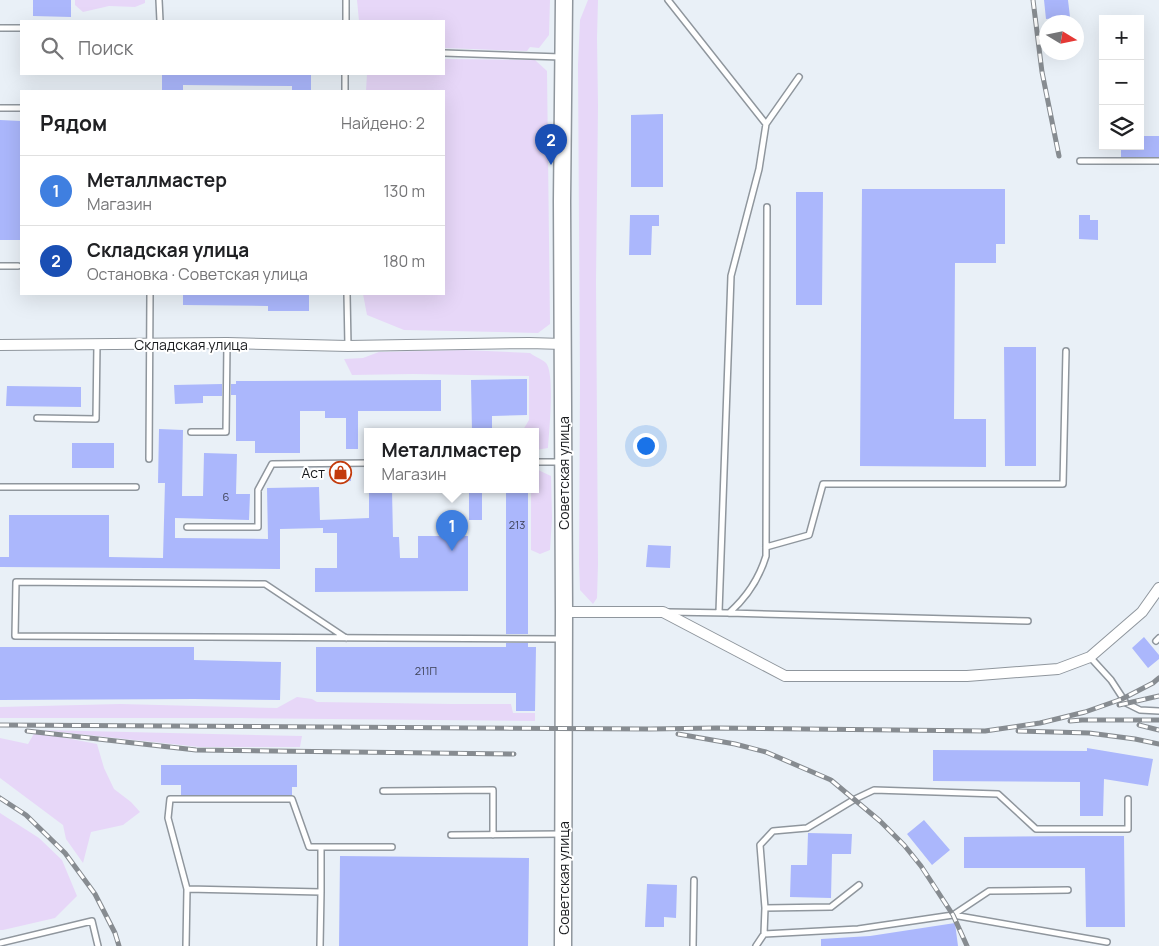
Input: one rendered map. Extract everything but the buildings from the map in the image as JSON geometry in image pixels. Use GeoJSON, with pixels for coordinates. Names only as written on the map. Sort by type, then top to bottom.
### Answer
{"type":"FeatureCollection","features":[{"type":"Feature","properties":{"kind":"main road","name":"Советская улица"},"geometry":{"type":"LineString","coordinates":[[563,946],[562,201],[564,0]]}},
{"type":"Feature","properties":{"kind":"street","name":"Складская улица"},"geometry":{"type":"LineString","coordinates":[[0,345],[227,343],[348,346],[563,344]]}},
{"type":"Feature","properties":{"kind":"street"},"geometry":{"type":"LineString","coordinates":[[564,612],[663,612],[785,676],[967,676],[1058,669],[1090,657],[1142,612],[1159,588]]}},
{"type":"Feature","properties":{"kind":"lane"},"geometry":{"type":"LineString","coordinates":[[159,0],[160,20]]}},
{"type":"Feature","properties":{"kind":"lane"},"geometry":{"type":"LineString","coordinates":[[346,0],[346,20]]}},
{"type":"Feature","properties":{"kind":"lane"},"geometry":{"type":"LineString","coordinates":[[668,0],[766,124]]}},
{"type":"Feature","properties":{"kind":"lane"},"geometry":{"type":"LineString","coordinates":[[0,28],[20,28]]}},
{"type":"Feature","properties":{"kind":"lane"},"geometry":{"type":"LineString","coordinates":[[445,53],[564,58]]}},
{"type":"Feature","properties":{"kind":"lane"},"geometry":{"type":"LineString","coordinates":[[345,75],[345,90]]}},
{"type":"Feature","properties":{"kind":"lane"},"geometry":{"type":"LineString","coordinates":[[719,612],[730,276],[759,170],[766,124],[799,78]]}},
{"type":"Feature","properties":{"kind":"lane"},"geometry":{"type":"LineString","coordinates":[[0,108],[20,108]]}},
{"type":"Feature","properties":{"kind":"lane"},"geometry":{"type":"LineString","coordinates":[[1080,160],[1159,161]]}},
{"type":"Feature","properties":{"kind":"lane"},"geometry":{"type":"LineString","coordinates":[[729,613],[750,589],[762,570],[766,556],[767,207]]}},
{"type":"Feature","properties":{"kind":"lane"},"geometry":{"type":"LineString","coordinates":[[0,266],[18,266]]}},
{"type":"Feature","properties":{"kind":"lane"},"geometry":{"type":"LineString","coordinates":[[149,459],[150,295]]}},
{"type":"Feature","properties":{"kind":"lane"},"geometry":{"type":"LineString","coordinates":[[347,295],[348,346]]}},
{"type":"Feature","properties":{"kind":"lane"},"geometry":{"type":"LineString","coordinates":[[191,432],[226,432],[227,343]]}},
{"type":"Feature","properties":{"kind":"lane"},"geometry":{"type":"LineString","coordinates":[[37,418],[96,419],[97,344]]}},
{"type":"Feature","properties":{"kind":"lane"},"geometry":{"type":"LineString","coordinates":[[766,547],[809,535],[823,484],[1063,484],[1066,351]]}},
{"type":"Feature","properties":{"kind":"lane"},"geometry":{"type":"LineString","coordinates":[[539,462],[563,462]]}},
{"type":"Feature","properties":{"kind":"lane"},"geometry":{"type":"LineString","coordinates":[[187,528],[258,527],[258,490],[272,464],[364,463]]}},
{"type":"Feature","properties":{"kind":"lane"},"geometry":{"type":"LineString","coordinates":[[0,487],[136,488]]}},
{"type":"Feature","properties":{"kind":"lane"},"geometry":{"type":"LineString","coordinates":[[346,638],[266,584],[16,582],[15,636],[346,638],[564,639]]}},
{"type":"Feature","properties":{"kind":"lane"},"geometry":{"type":"LineString","coordinates":[[663,612],[1028,621]]}},
{"type":"Feature","properties":{"kind":"lane"},"geometry":{"type":"LineString","coordinates":[[1090,657],[1111,680],[1126,703],[1140,710],[1159,711]]}},
{"type":"Feature","properties":{"kind":"lane"},"geometry":{"type":"LineString","coordinates":[[383,791],[493,790],[494,835]]}},
{"type":"Feature","properties":{"kind":"lane"},"geometry":{"type":"LineString","coordinates":[[756,946],[764,934],[765,908],[760,845],[773,831],[807,828],[874,790],[998,794],[1036,829],[1128,829],[1128,799]]}},
{"type":"Feature","properties":{"kind":"lane"},"geometry":{"type":"LineString","coordinates":[[186,946],[187,889],[168,818],[170,799],[292,799],[309,847],[392,847]]}},
{"type":"Feature","properties":{"kind":"lane"},"geometry":{"type":"LineString","coordinates":[[451,835],[563,834]]}},
{"type":"Feature","properties":{"kind":"lane"},"geometry":{"type":"LineString","coordinates":[[320,946],[321,847]]}},
{"type":"Feature","properties":{"kind":"lane"},"geometry":{"type":"LineString","coordinates":[[693,946],[694,880]]}},
{"type":"Feature","properties":{"kind":"lane"},"geometry":{"type":"LineString","coordinates":[[765,908],[831,907],[859,885]]}},
{"type":"Feature","properties":{"kind":"lane"},"geometry":{"type":"LineString","coordinates":[[187,889],[321,892]]}},
{"type":"Feature","properties":{"kind":"lane"},"geometry":{"type":"LineString","coordinates":[[953,915],[989,891],[1068,890]]}},
{"type":"Feature","properties":{"kind":"lane"},"geometry":{"type":"LineString","coordinates":[[764,934],[858,929],[953,915],[1107,942]]}},
{"type":"Feature","properties":{"kind":"lane"},"geometry":{"type":"LineString","coordinates":[[0,943],[92,921],[98,946]]}},
{"type":"Feature","properties":{"kind":"shaded area"},"geometry":{"type":"Polygon","coordinates":[[[75,0],[145,0],[145,3],[135,7],[109,6],[83,12],[75,5],[75,0]]]}},
{"type":"Feature","properties":{"kind":"shaded area"},"geometry":{"type":"Polygon","coordinates":[[[357,0],[550,0],[549,35],[539,48],[530,47],[527,51],[445,48],[445,20],[359,20],[357,0]]]}},
{"type":"Feature","properties":{"kind":"shaded area"},"geometry":{"type":"Polygon","coordinates":[[[588,0],[598,0],[596,282],[598,564],[597,598],[593,604],[580,590],[579,564],[578,65],[580,20],[588,0]]]}},
{"type":"Feature","properties":{"kind":"shaded area"},"geometry":{"type":"Polygon","coordinates":[[[445,59],[535,60],[547,71],[550,324],[538,333],[404,330],[367,315],[363,295],[445,295],[445,90],[366,90],[367,75],[445,75],[445,59]]]}},
{"type":"Feature","properties":{"kind":"shaded area"},"geometry":{"type":"Polygon","coordinates":[[[464,350],[530,353],[546,363],[549,369],[551,390],[548,448],[539,450],[539,428],[524,428],[529,420],[529,376],[352,375],[344,359],[363,358],[379,352],[464,350]]]}},
{"type":"Feature","properties":{"kind":"shaded area"},"geometry":{"type":"Polygon","coordinates":[[[539,470],[551,476],[552,518],[550,550],[540,554],[531,550],[531,493],[539,493],[539,470]]]}},
{"type":"Feature","properties":{"kind":"shaded area"},"geometry":{"type":"Polygon","coordinates":[[[297,697],[312,699],[317,702],[511,704],[513,713],[535,713],[535,721],[0,718],[0,707],[120,704],[277,708],[297,697]]]}},
{"type":"Feature","properties":{"kind":"shaded area"},"geometry":{"type":"Polygon","coordinates":[[[41,730],[302,736],[300,747],[200,747],[41,730]]]}},
{"type":"Feature","properties":{"kind":"shaded area"},"geometry":{"type":"Polygon","coordinates":[[[35,732],[97,744],[104,768],[114,789],[131,802],[140,812],[123,825],[91,832],[83,863],[66,839],[63,825],[0,778],[0,738],[28,744],[35,732]]]}},
{"type":"Feature","properties":{"kind":"shaded area"},"geometry":{"type":"Polygon","coordinates":[[[0,813],[39,838],[62,860],[77,896],[55,918],[0,930],[0,813]]]}},
{"type":"Feature","properties":{"kind":"railway"},"geometry":{"type":"LineString","coordinates":[[1033,0],[1042,72],[1059,156]]}},
{"type":"Feature","properties":{"kind":"railway"},"geometry":{"type":"LineString","coordinates":[[0,725],[985,731],[1040,723],[1085,712],[1122,699],[1159,678]]}},
{"type":"Feature","properties":{"kind":"railway"},"geometry":{"type":"LineString","coordinates":[[1119,705],[1159,696]]}},
{"type":"Feature","properties":{"kind":"railway"},"geometry":{"type":"LineString","coordinates":[[1070,721],[1159,720]]}},
{"type":"Feature","properties":{"kind":"railway"},"geometry":{"type":"LineString","coordinates":[[1139,725],[1159,730]]}},
{"type":"Feature","properties":{"kind":"railway"},"geometry":{"type":"LineString","coordinates":[[27,731],[196,750],[514,754]]}},
{"type":"Feature","properties":{"kind":"railway"},"geometry":{"type":"LineString","coordinates":[[1018,731],[1089,733],[1159,744]]}},
{"type":"Feature","properties":{"kind":"railway"},"geometry":{"type":"LineString","coordinates":[[678,734],[735,744],[766,752],[831,780],[880,821],[904,845],[921,866],[953,915],[967,946]]}},
{"type":"Feature","properties":{"kind":"railway"},"geometry":{"type":"LineString","coordinates":[[0,798],[26,815],[65,853],[95,894],[115,933],[119,946]]}},
{"type":"Feature","properties":{"kind":"place","name":"Складская улица"},"geometry":{"type":"Point","coordinates":[551,165]}},
{"type":"Feature","properties":{"kind":"place","name":"Аст"},"geometry":{"type":"Point","coordinates":[341,472]}},
{"type":"Feature","properties":{"kind":"place","name":"Металлмастер"},"geometry":{"type":"Point","coordinates":[452,551]}}]}
